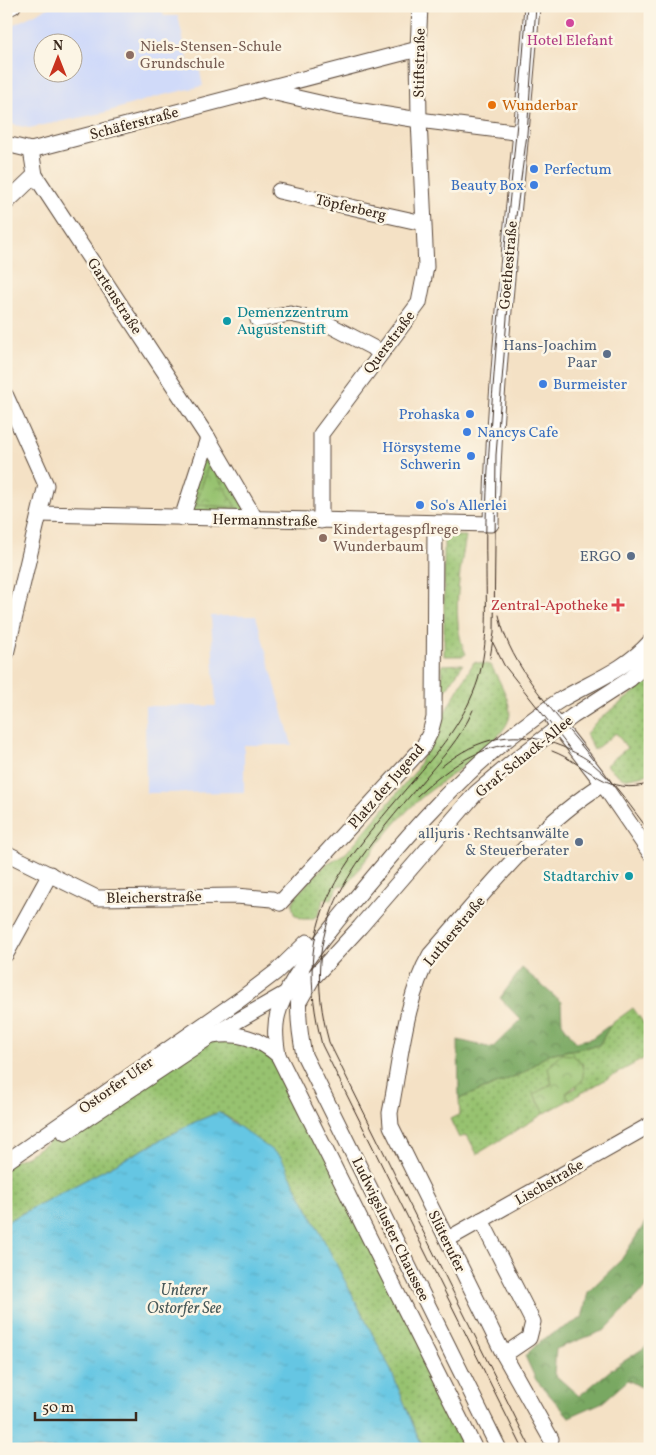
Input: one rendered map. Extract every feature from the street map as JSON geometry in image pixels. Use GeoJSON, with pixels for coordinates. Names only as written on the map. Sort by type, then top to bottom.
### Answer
{"type":"FeatureCollection","features":[{"type":"Feature","properties":{"kind":"street"},"geometry":{"type":"LineString","coordinates":[[6,9],[13,6]]}},
{"type":"Feature","properties":{"kind":"street","name":"Stiftstraße"},"geometry":{"type":"LineString","coordinates":[[419,120],[418,49],[420,6]]}},
{"type":"Feature","properties":{"kind":"street","name":"Goethestraße"},"geometry":{"type":"LineString","coordinates":[[491,524],[496,405],[510,231],[522,133],[532,6]]}},
{"type":"Feature","properties":{"kind":"street","name":"Schäferstraße"},"geometry":{"type":"LineString","coordinates":[[6,144],[31,150],[418,49]]}},
{"type":"Feature","properties":{"kind":"street","name":"Schäferstraße"},"geometry":{"type":"LineString","coordinates":[[262,90],[337,107],[522,133]]}},
{"type":"Feature","properties":{"kind":"street","name":"Querstraße"},"geometry":{"type":"LineString","coordinates":[[321,521],[321,434],[419,303],[426,268],[419,120]]}},
{"type":"Feature","properties":{"kind":"street","name":"Gartenstraße"},"geometry":{"type":"LineString","coordinates":[[31,150],[35,175],[208,438],[256,520]]}},
{"type":"Feature","properties":{"kind":"street"},"geometry":{"type":"LineString","coordinates":[[6,203],[35,175]]}},
{"type":"Feature","properties":{"kind":"street","name":"Töpferberg"},"geometry":{"type":"LineString","coordinates":[[280,191],[423,223]]}},
{"type":"Feature","properties":{"kind":"street"},"geometry":{"type":"LineString","coordinates":[[258,320],[290,314],[322,321],[381,352]]}},
{"type":"Feature","properties":{"kind":"street"},"geometry":{"type":"LineString","coordinates":[[6,396],[46,484],[6,654]]}},
{"type":"Feature","properties":{"kind":"street"},"geometry":{"type":"LineString","coordinates":[[182,518],[208,438]]}},
{"type":"Feature","properties":{"kind":"street","name":"Hermannstraße"},"geometry":{"type":"LineString","coordinates":[[40,514],[491,524]]}},
{"type":"Feature","properties":{"kind":"street","name":"Platz der Jugend"},"geometry":{"type":"LineString","coordinates":[[280,903],[423,747],[430,733],[434,718],[435,524]]}},
{"type":"Feature","properties":{"kind":"street"},"geometry":{"type":"LineString","coordinates":[[6,582],[21,588]]}},
{"type":"Feature","properties":{"kind":"street","name":"Graf-Schack-Allee"},"geometry":{"type":"LineString","coordinates":[[276,972],[355,899],[461,779],[499,746],[546,710],[622,668],[650,642]]}},
{"type":"Feature","properties":{"kind":"street","name":"Graf-Schack-Allee"},"geometry":{"type":"LineString","coordinates":[[306,974],[360,927],[476,793],[514,761],[630,679],[650,661]]}},
{"type":"Feature","properties":{"kind":"street"},"geometry":{"type":"LineString","coordinates":[[546,710],[603,784],[650,853]]}},
{"type":"Feature","properties":{"kind":"street","name":"Lutherstraße"},"geometry":{"type":"LineString","coordinates":[[391,1126],[390,1113],[412,998],[419,974],[430,955],[516,858],[586,795],[603,784]]}},
{"type":"Feature","properties":{"kind":"street","name":"Bleicherstraße"},"geometry":{"type":"LineString","coordinates":[[6,853],[97,898],[236,896],[272,899],[280,903]]}},
{"type":"Feature","properties":{"kind":"street"},"geometry":{"type":"LineString","coordinates":[[6,954],[50,874]]}},
{"type":"Feature","properties":{"kind":"street","name":"Graf-Schack-Allee"},"geometry":{"type":"LineString","coordinates":[[306,974],[355,899]]}},
{"type":"Feature","properties":{"kind":"street"},"geometry":{"type":"LineString","coordinates":[[297,1006],[306,974],[306,943]]}},
{"type":"Feature","properties":{"kind":"street","name":"Graf-Schack-Allee"},"geometry":{"type":"LineString","coordinates":[[260,1007],[306,943]]}},
{"type":"Feature","properties":{"kind":"street","name":"Ostorfer Ufer"},"geometry":{"type":"LineString","coordinates":[[6,1163],[276,972]]}},
{"type":"Feature","properties":{"kind":"street","name":"Ostorfer Ufer"},"geometry":{"type":"LineString","coordinates":[[6,1163],[27,1156],[211,1036],[292,989],[306,974]]}},
{"type":"Feature","properties":{"kind":"street"},"geometry":{"type":"LineString","coordinates":[[278,1055],[275,1037],[276,1020],[292,989]]}},
{"type":"Feature","properties":{"kind":"street","name":"Ludwigsluster Chaussee"},"geometry":{"type":"LineString","coordinates":[[292,989],[297,1006],[298,1024],[304,1055],[500,1449]]}},
{"type":"Feature","properties":{"kind":"street","name":"Ostorfer Ufer"},"geometry":{"type":"LineString","coordinates":[[226,1009],[247,1005],[260,1007]]}},
{"type":"Feature","properties":{"kind":"street"},"geometry":{"type":"LineString","coordinates":[[260,1007],[276,1020],[304,1055]]}},
{"type":"Feature","properties":{"kind":"street"},"geometry":{"type":"LineString","coordinates":[[211,1036],[238,1035],[252,1038],[278,1055]]}},
{"type":"Feature","properties":{"kind":"street","name":"Ludwigsluster Chaussee"},"geometry":{"type":"LineString","coordinates":[[278,1055],[475,1449]]}},
{"type":"Feature","properties":{"kind":"street","name":"Lischstraße"},"geometry":{"type":"LineString","coordinates":[[448,1240],[650,1124]]}},
{"type":"Feature","properties":{"kind":"street","name":"Slüterufer"},"geometry":{"type":"LineString","coordinates":[[391,1126],[504,1355],[551,1438]]}},
{"type":"Feature","properties":{"kind":"street"},"geometry":{"type":"LineString","coordinates":[[481,1220],[533,1322],[529,1338],[504,1355]]}},
{"type":"Feature","properties":{"kind":"shaded area","name":"Niels-Stensen-Schule Grundschule"},"geometry":{"type":"Polygon","coordinates":[[[52,6],[160,6],[164,16],[178,16],[190,69],[199,67],[203,86],[159,96],[103,113],[29,128],[6,123],[6,28],[52,6]]]}},
{"type":"Feature","properties":{"kind":"shaded area"},"geometry":{"type":"Polygon","coordinates":[[[211,616],[256,616],[292,745],[244,745],[244,792],[146,793],[145,706],[216,706],[211,616]]]}},
{"type":"Feature","properties":{"kind":"green space"},"geometry":{"type":"Polygon","coordinates":[[[208,438],[256,520],[182,518],[208,438]]]}},
{"type":"Feature","properties":{"kind":"green space"},"geometry":{"type":"Polygon","coordinates":[[[209,463],[236,507],[196,505],[209,463]]]}},
{"type":"Feature","properties":{"kind":"green space"},"geometry":{"type":"Polygon","coordinates":[[[444,536],[466,536],[461,565],[457,611],[458,627],[466,654],[463,656],[444,656],[444,536]]]}},
{"type":"Feature","properties":{"kind":"green space"},"geometry":{"type":"Polygon","coordinates":[[[474,662],[491,665],[504,691],[510,713],[503,730],[483,751],[421,798],[400,818],[346,886],[339,885],[331,900],[324,899],[318,915],[312,919],[302,919],[294,914],[292,904],[297,894],[326,864],[346,853],[415,772],[439,722],[474,662]]]}},
{"type":"Feature","properties":{"kind":"green space"},"geometry":{"type":"Polygon","coordinates":[[[463,664],[442,696],[442,665],[463,664]]]}},
{"type":"Feature","properties":{"kind":"green space"},"geometry":{"type":"Polygon","coordinates":[[[650,680],[650,774],[623,779],[606,765],[627,748],[616,733],[594,750],[586,734],[597,721],[650,680]]]}},
{"type":"Feature","properties":{"kind":"green space"},"geometry":{"type":"Polygon","coordinates":[[[522,968],[561,1002],[562,1023],[576,1042],[592,1038],[611,1024],[599,1045],[548,1054],[523,1073],[459,1099],[458,1040],[492,1048],[521,1020],[500,998],[522,968]]]}},
{"type":"Feature","properties":{"kind":"green space"},"geometry":{"type":"Polygon","coordinates":[[[633,1008],[650,1032],[650,1055],[569,1100],[566,1093],[576,1088],[583,1065],[572,1055],[549,1076],[552,1083],[534,1095],[545,1113],[477,1154],[467,1135],[459,1138],[450,1119],[460,1114],[459,1099],[523,1073],[548,1054],[599,1045],[611,1024],[633,1008]]]}},
{"type":"Feature","properties":{"kind":"green space"},"geometry":{"type":"Polygon","coordinates":[[[211,1036],[252,1038],[278,1055],[475,1449],[423,1449],[390,1368],[235,1122],[219,1112],[195,1122],[6,1222],[6,1164],[27,1156],[211,1036]]]}},
{"type":"Feature","properties":{"kind":"green space"},"geometry":{"type":"Polygon","coordinates":[[[561,1054],[572,1055],[579,1060],[583,1069],[582,1081],[566,1093],[569,1100],[545,1113],[534,1094],[552,1084],[548,1068],[561,1054]]]}},
{"type":"Feature","properties":{"kind":"green space"},"geometry":{"type":"Polygon","coordinates":[[[650,1215],[650,1283],[605,1330],[556,1349],[554,1374],[579,1396],[612,1369],[650,1344],[650,1392],[628,1380],[603,1402],[569,1417],[536,1380],[525,1356],[541,1340],[582,1318],[588,1292],[621,1260],[650,1215]]]}},
{"type":"Feature","properties":{"kind":"water","name":"Unterer Ostorfer See"},"geometry":{"type":"Polygon","coordinates":[[[219,1112],[281,1157],[390,1368],[423,1449],[6,1449],[6,1222],[195,1122],[219,1112]]]}},
{"type":"Feature","properties":{"kind":"tram line"},"geometry":{"type":"LineString","coordinates":[[523,1449],[322,1045],[314,1000],[312,962],[317,928],[328,897],[344,868],[452,731],[467,707],[482,666],[486,623],[486,507],[492,394],[527,6]]}},
{"type":"Feature","properties":{"kind":"tram line"},"geometry":{"type":"LineString","coordinates":[[490,658],[494,633],[496,455],[514,231],[527,134],[536,6]]}},
{"type":"Feature","properties":{"kind":"tram line"},"geometry":{"type":"LineString","coordinates":[[499,615],[513,654],[524,673],[593,760]]}},
{"type":"Feature","properties":{"kind":"tram line"},"geometry":{"type":"LineString","coordinates":[[492,641],[504,665],[571,750]]}},
{"type":"Feature","properties":{"kind":"tram line"},"geometry":{"type":"LineString","coordinates":[[473,710],[450,748],[372,843],[352,871],[336,900],[325,931],[320,964],[321,1000],[329,1042],[531,1449]]}},
{"type":"Feature","properties":{"kind":"tram line"},"geometry":{"type":"LineString","coordinates":[[441,767],[455,756],[470,748],[499,738],[530,738],[546,741],[575,752],[593,764],[616,787],[650,832]]}},
{"type":"Feature","properties":{"kind":"tram line"},"geometry":{"type":"LineString","coordinates":[[417,796],[460,762],[484,751],[511,744]]}},
{"type":"Feature","properties":{"kind":"tram line"},"geometry":{"type":"LineString","coordinates":[[552,751],[610,783],[622,786],[650,783]]}},
{"type":"Feature","properties":{"kind":"place","name":"Hotel Elefant"},"geometry":{"type":"Point","coordinates":[570,23]}},
{"type":"Feature","properties":{"kind":"place","name":"Niels-Stensen-Schule Grundschule"},"geometry":{"type":"Point","coordinates":[130,55]}},
{"type":"Feature","properties":{"kind":"place","name":"Wunderbar"},"geometry":{"type":"Point","coordinates":[492,105]}},
{"type":"Feature","properties":{"kind":"place","name":"Perfectum"},"geometry":{"type":"Point","coordinates":[534,169]}},
{"type":"Feature","properties":{"kind":"place","name":"Beauty Box"},"geometry":{"type":"Point","coordinates":[534,185]}},
{"type":"Feature","properties":{"kind":"place","name":"Demenzzentrum Augustenstift"},"geometry":{"type":"Point","coordinates":[227,321]}},
{"type":"Feature","properties":{"kind":"place","name":"Hans-Joachim Paar"},"geometry":{"type":"Point","coordinates":[607,354]}},
{"type":"Feature","properties":{"kind":"place","name":"Burmeister"},"geometry":{"type":"Point","coordinates":[543,384]}},
{"type":"Feature","properties":{"kind":"place","name":"Prohaska"},"geometry":{"type":"Point","coordinates":[470,414]}},
{"type":"Feature","properties":{"kind":"place","name":"Nancys Cafe"},"geometry":{"type":"Point","coordinates":[467,432]}},
{"type":"Feature","properties":{"kind":"place","name":"Hörsysteme Schwerin"},"geometry":{"type":"Point","coordinates":[471,456]}},
{"type":"Feature","properties":{"kind":"place","name":"So's Allerlei"},"geometry":{"type":"Point","coordinates":[420,505]}},
{"type":"Feature","properties":{"kind":"place","name":"Kindertagespflrege Wunderbaum"},"geometry":{"type":"Point","coordinates":[323,538]}},
{"type":"Feature","properties":{"kind":"place","name":"ERGO"},"geometry":{"type":"Point","coordinates":[631,556]}},
{"type":"Feature","properties":{"kind":"place","name":"Zentral-Apotheke"},"geometry":{"type":"Point","coordinates":[618,605]}},
{"type":"Feature","properties":{"kind":"place","name":"alljuris · Rechtsanwälte & Steuerberater"},"geometry":{"type":"Point","coordinates":[579,842]}},
{"type":"Feature","properties":{"kind":"place","name":"Stadtarchiv"},"geometry":{"type":"Point","coordinates":[629,876]}}]}
